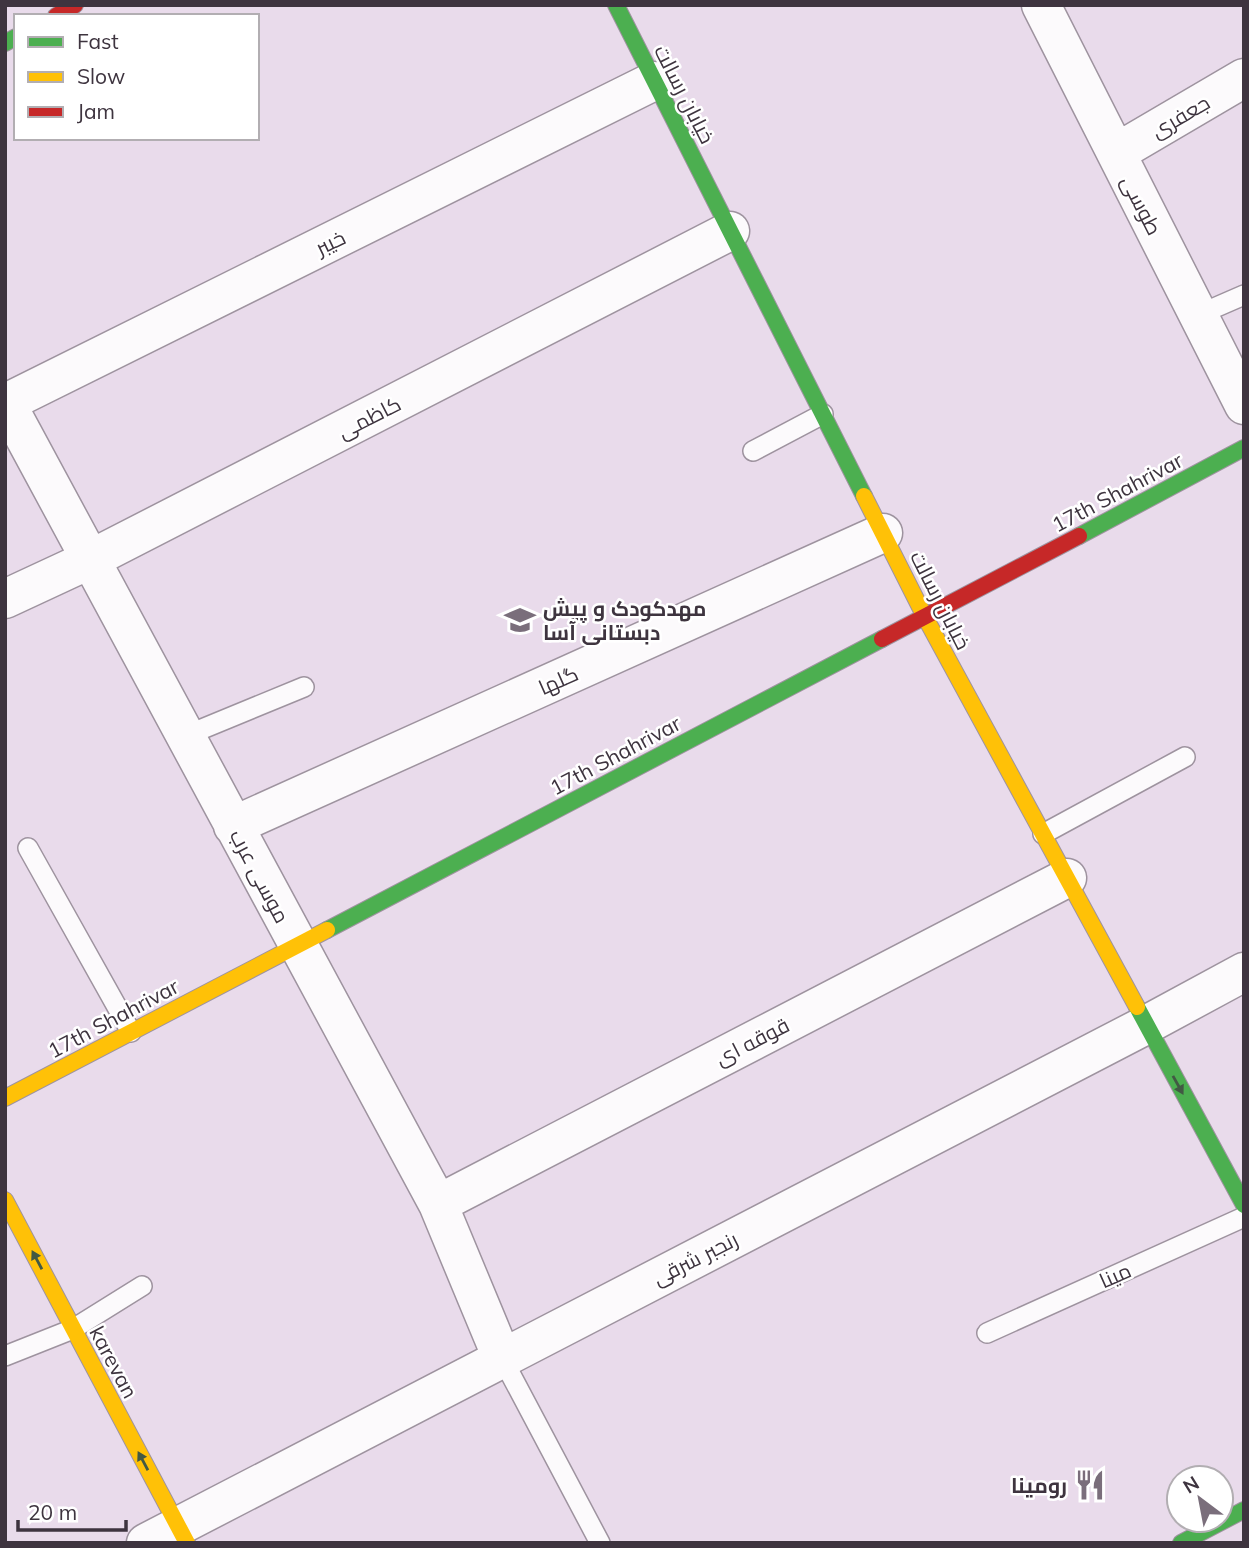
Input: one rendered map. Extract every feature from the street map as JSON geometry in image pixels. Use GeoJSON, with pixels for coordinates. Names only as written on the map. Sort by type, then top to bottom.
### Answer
{"type":"FeatureCollection","features":[{"type":"Feature","properties":{"kind":"street"},"geometry":{"type":"LineString","coordinates":[[59,14],[75,5]]}},
{"type":"Feature","properties":{"kind":"street","name":"خیابان رسالت"},"geometry":{"type":"LineString","coordinates":[[617,5],[925,617],[1244,1205]]}},
{"type":"Feature","properties":{"kind":"street","name":"طوسی"},"geometry":{"type":"LineString","coordinates":[[1041,5],[1244,405]]}},
{"type":"Feature","properties":{"kind":"street","name":"جعفری"},"geometry":{"type":"LineString","coordinates":[[1116,153],[1244,78]]}},
{"type":"Feature","properties":{"kind":"street","name":"خیبر"},"geometry":{"type":"LineString","coordinates":[[6,402],[654,80]]}},
{"type":"Feature","properties":{"kind":"street","name":"کاظمی"},"geometry":{"type":"LineString","coordinates":[[5,599],[90,559],[730,231]]}},
{"type":"Feature","properties":{"kind":"street","name":"موسی عرب"},"geometry":{"type":"LineString","coordinates":[[6,402],[438,1204],[502,1358]]}},
{"type":"Feature","properties":{"kind":"street","name":"17th Shahrivar"},"geometry":{"type":"LineString","coordinates":[[5,1098],[1244,448]]}},
{"type":"Feature","properties":{"kind":"street","name":"گلها"},"geometry":{"type":"LineString","coordinates":[[233,826],[883,533]]}},
{"type":"Feature","properties":{"kind":"street","name":"قوقه ای"},"geometry":{"type":"LineString","coordinates":[[438,1204],[1067,878]]}},
{"type":"Feature","properties":{"kind":"street","name":"رنجبر شرقی"},"geometry":{"type":"LineString","coordinates":[[170,1537],[502,1358],[1244,972]]}},
{"type":"Feature","properties":{"kind":"street","name":"karevan"},"geometry":{"type":"LineString","coordinates":[[5,1200],[73,1329],[170,1537]]}},
{"type":"Feature","properties":{"kind":"street"},"geometry":{"type":"LineString","coordinates":[[1181,1543],[1244,1510]]}},
{"type":"Feature","properties":{"kind":"lane"},"geometry":{"type":"LineString","coordinates":[[1198,315],[1244,295]]}},
{"type":"Feature","properties":{"kind":"lane"},"geometry":{"type":"LineString","coordinates":[[752,451],[822,414]]}},
{"type":"Feature","properties":{"kind":"lane"},"geometry":{"type":"LineString","coordinates":[[185,736],[304,687]]}},
{"type":"Feature","properties":{"kind":"lane"},"geometry":{"type":"LineString","coordinates":[[1043,834],[1185,757]]}},
{"type":"Feature","properties":{"kind":"lane"},"geometry":{"type":"LineString","coordinates":[[28,848],[131,1032]]}},
{"type":"Feature","properties":{"kind":"lane","name":"مینا"},"geometry":{"type":"LineString","coordinates":[[987,1333],[1244,1217]]}},
{"type":"Feature","properties":{"kind":"lane"},"geometry":{"type":"LineString","coordinates":[[5,1356],[73,1329],[142,1286]]}},
{"type":"Feature","properties":{"kind":"lane"},"geometry":{"type":"LineString","coordinates":[[502,1358],[600,1543]]}},
{"type":"Feature","properties":{"kind":"traffic: fast"},"geometry":{"type":"LineString","coordinates":[[616,5],[864,496]]}},
{"type":"Feature","properties":{"kind":"traffic: fast"},"geometry":{"type":"LineString","coordinates":[[5,43],[14,38]]}},
{"type":"Feature","properties":{"kind":"traffic: fast"},"geometry":{"type":"LineString","coordinates":[[1079,536],[1244,448]]}},
{"type":"Feature","properties":{"kind":"traffic: fast"},"geometry":{"type":"LineString","coordinates":[[327,930],[882,639]]}},
{"type":"Feature","properties":{"kind":"traffic: fast"},"geometry":{"type":"LineString","coordinates":[[1137,1007],[1244,1205]]}},
{"type":"Feature","properties":{"kind":"traffic: fast"},"geometry":{"type":"LineString","coordinates":[[1181,1543],[1244,1510]]}},
{"type":"Feature","properties":{"kind":"traffic: slow"},"geometry":{"type":"LineString","coordinates":[[864,496],[925,617],[1137,1007]]}},
{"type":"Feature","properties":{"kind":"traffic: slow"},"geometry":{"type":"LineString","coordinates":[[5,1098],[327,930]]}},
{"type":"Feature","properties":{"kind":"traffic: slow"},"geometry":{"type":"LineString","coordinates":[[5,1200],[187,1543]]}},
{"type":"Feature","properties":{"kind":"traffic: jam"},"geometry":{"type":"LineString","coordinates":[[59,14],[75,5]]}},
{"type":"Feature","properties":{"kind":"traffic: jam"},"geometry":{"type":"LineString","coordinates":[[882,639],[1079,536]]}},
{"type":"Feature","properties":{"kind":"place","name":"مهدکودک و پیش دبستانی آسا"},"geometry":{"type":"Point","coordinates":[520,620]}},
{"type":"Feature","properties":{"kind":"place","name":"رومینا"},"geometry":{"type":"Point","coordinates":[1090,1485]}}]}
